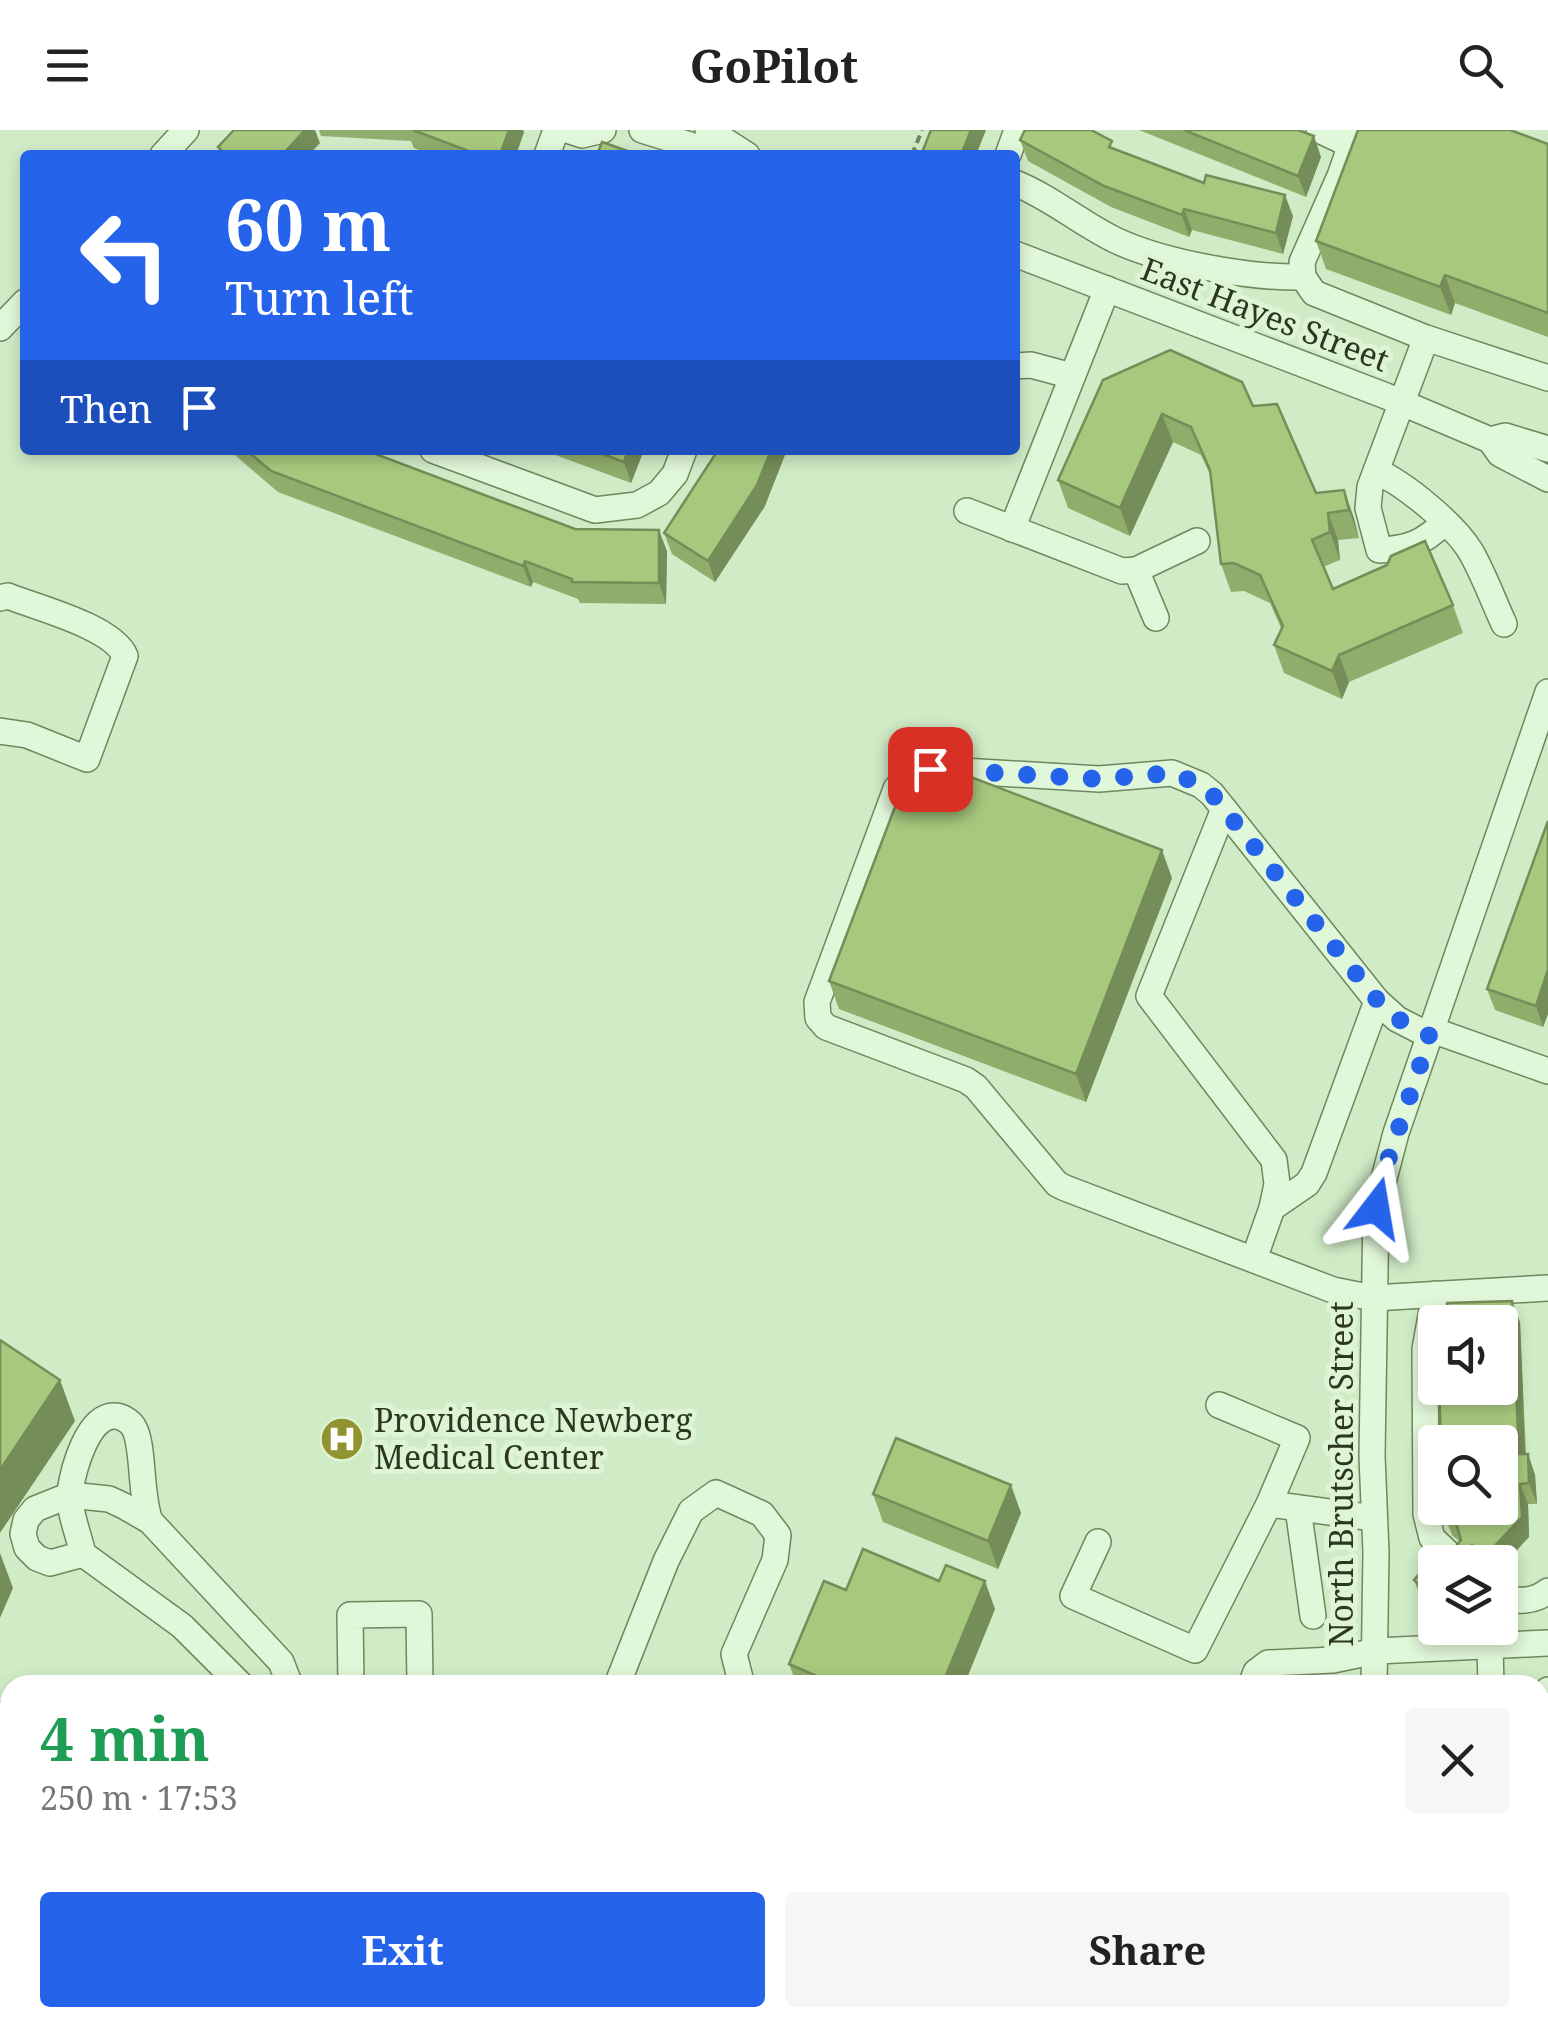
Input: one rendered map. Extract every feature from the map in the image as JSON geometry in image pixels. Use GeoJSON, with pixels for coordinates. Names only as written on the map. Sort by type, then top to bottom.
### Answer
{"type":"FeatureCollection","features":[{"type":"Feature","properties":{"kind":"street"},"geometry":{"type":"LineString","coordinates":[[168,150],[186,130]]}},
{"type":"Feature","properties":{"kind":"street"},"geometry":{"type":"LineString","coordinates":[[642,130],[706,150]]}},
{"type":"Feature","properties":{"kind":"street"},"geometry":{"type":"LineString","coordinates":[[708,130],[738,150]]}},
{"type":"Feature","properties":{"kind":"street"},"geometry":{"type":"LineString","coordinates":[[1320,130],[1353,138],[1302,262],[1304,277],[1314,292],[1426,338],[1548,378]]}},
{"type":"Feature","properties":{"kind":"street"},"geometry":{"type":"LineString","coordinates":[[1020,185],[1052,200],[1118,241],[1164,258],[1277,278],[1304,277]]}},
{"type":"Feature","properties":{"kind":"street","name":"East Hayes Street"},"geometry":{"type":"LineString","coordinates":[[1020,256],[1404,403],[1490,440],[1500,454],[1548,479]]}},
{"type":"Feature","properties":{"kind":"street"},"geometry":{"type":"LineString","coordinates":[[1012,528],[1107,288]]}},
{"type":"Feature","properties":{"kind":"street"},"geometry":{"type":"LineString","coordinates":[[0,328],[20,307]]}},
{"type":"Feature","properties":{"kind":"street"},"geometry":{"type":"LineString","coordinates":[[1426,338],[1376,471],[1368,508],[1378,550],[1408,549],[1427,540],[1445,522]]}},
{"type":"Feature","properties":{"kind":"street"},"geometry":{"type":"LineString","coordinates":[[1020,366],[1072,376]]}},
{"type":"Feature","properties":{"kind":"street","name":"East Hayes Street"},"geometry":{"type":"LineString","coordinates":[[1490,440],[1505,436],[1548,449]]}},
{"type":"Feature","properties":{"kind":"street"},"geometry":{"type":"LineString","coordinates":[[446,455],[595,510],[638,505],[659,492],[675,474],[682,455]]}},
{"type":"Feature","properties":{"kind":"street"},"geometry":{"type":"LineString","coordinates":[[1376,471],[1390,477],[1445,522],[1470,550],[1504,624]]}},
{"type":"Feature","properties":{"kind":"street"},"geometry":{"type":"LineString","coordinates":[[968,511],[1122,570],[1136,570],[1197,541]]}},
{"type":"Feature","properties":{"kind":"street"},"geometry":{"type":"LineString","coordinates":[[1136,570],[1156,618]]}},
{"type":"Feature","properties":{"kind":"street"},"geometry":{"type":"LineString","coordinates":[[0,598],[8,596],[99,632],[121,646],[125,656],[87,759],[27,735],[0,731]]}},
{"type":"Feature","properties":{"kind":"street","name":"North Brutscher Street"},"geometry":{"type":"LineString","coordinates":[[1375,1675],[1373,1236],[1383,1175],[1548,692]]}},
{"type":"Feature","properties":{"kind":"street"},"geometry":{"type":"LineString","coordinates":[[1548,1070],[1396,1018],[1378,1001],[1224,809],[1202,785],[1172,773],[1099,779],[930,769],[913,774],[896,789],[818,1002],[818,1018],[826,1028],[976,1087],[1056,1184],[1333,1290],[1373,1298],[1548,1288],[1548,1313]]}},
{"type":"Feature","properties":{"kind":"street"},"geometry":{"type":"LineString","coordinates":[[1224,809],[1149,996],[1274,1160],[1277,1184],[1254,1260]]}},
{"type":"Feature","properties":{"kind":"street"},"geometry":{"type":"LineString","coordinates":[[1272,1208],[1307,1184],[1314,1173],[1378,1001]]}},
{"type":"Feature","properties":{"kind":"street"},"geometry":{"type":"LineString","coordinates":[[1436,1294],[1425,1349],[1426,1514],[1432,1538],[1439,1545]]}},
{"type":"Feature","properties":{"kind":"street"},"geometry":{"type":"LineString","coordinates":[[1098,1542],[1073,1596],[1194,1650],[1269,1504],[1297,1438],[1219,1406]]}},
{"type":"Feature","properties":{"kind":"street"},"geometry":{"type":"LineString","coordinates":[[150,1521],[135,1429],[125,1418],[114,1416],[95,1426],[76,1460],[70,1495],[83,1554],[182,1626],[231,1675]]}},
{"type":"Feature","properties":{"kind":"street"},"geometry":{"type":"LineString","coordinates":[[620,1675],[666,1561],[691,1511],[716,1493],[762,1514],[778,1535],[775,1560],[734,1654],[741,1675]]}},
{"type":"Feature","properties":{"kind":"street"},"geometry":{"type":"LineString","coordinates":[[83,1554],[50,1563],[37,1558],[27,1548],[23,1534],[26,1520],[35,1509],[70,1495],[109,1500],[150,1521],[280,1662],[286,1675]]}},
{"type":"Feature","properties":{"kind":"street"},"geometry":{"type":"LineString","coordinates":[[1269,1504],[1374,1518]]}},
{"type":"Feature","properties":{"kind":"street"},"geometry":{"type":"LineString","coordinates":[[1298,1508],[1312,1616]]}},
{"type":"Feature","properties":{"kind":"street"},"geometry":{"type":"LineString","coordinates":[[1518,1601],[1532,1600],[1548,1592]]}},
{"type":"Feature","properties":{"kind":"street"},"geometry":{"type":"LineString","coordinates":[[351,1675],[350,1615],[419,1614],[420,1675]]}},
{"type":"Feature","properties":{"kind":"street"},"geometry":{"type":"LineString","coordinates":[[1255,1675],[1268,1663],[1334,1660],[1376,1651],[1548,1643]]}},
{"type":"Feature","properties":{"kind":"street"},"geometry":{"type":"LineString","coordinates":[[1490,1646],[1491,1675]]}},
{"type":"Feature","properties":{"kind":"building"},"geometry":{"type":"Polygon","coordinates":[[[234,130],[305,130],[287,150],[218,147],[234,130]]]}},
{"type":"Feature","properties":{"kind":"building"},"geometry":{"type":"Polygon","coordinates":[[[413,130],[509,130],[502,150],[466,150],[413,130]]]}},
{"type":"Feature","properties":{"kind":"building"},"geometry":{"type":"Polygon","coordinates":[[[931,130],[971,130],[963,150],[923,150],[931,130]]]}},
{"type":"Feature","properties":{"kind":"building"},"geometry":{"type":"Polygon","coordinates":[[[1025,130],[1091,130],[1112,141],[1109,147],[1204,183],[1206,175],[1285,195],[1276,233],[1184,209],[1182,215],[1104,186],[1020,140],[1025,130]]]}},
{"type":"Feature","properties":{"kind":"building"},"geometry":{"type":"Polygon","coordinates":[[[1184,130],[1298,130],[1314,136],[1298,176],[1184,130]]]}},
{"type":"Feature","properties":{"kind":"building"},"geometry":{"type":"Polygon","coordinates":[[[1358,130],[1510,130],[1548,144],[1548,313],[1445,275],[1440,287],[1316,241],[1358,130]]]}},
{"type":"Feature","properties":{"kind":"building"},"geometry":{"type":"Polygon","coordinates":[[[602,142],[625,150],[599,150],[602,142]]]}},
{"type":"Feature","properties":{"kind":"building"},"geometry":{"type":"Polygon","coordinates":[[[1170,350],[1242,382],[1253,406],[1277,404],[1316,493],[1344,490],[1349,510],[1328,513],[1330,532],[1312,540],[1333,589],[1387,565],[1391,556],[1425,541],[1453,605],[1339,655],[1332,671],[1274,645],[1283,626],[1260,575],[1234,563],[1221,564],[1210,470],[1191,427],[1162,414],[1120,508],[1058,480],[1103,380],[1170,350]]]}},
{"type":"Feature","properties":{"kind":"building"},"geometry":{"type":"Polygon","coordinates":[[[252,455],[378,455],[575,529],[659,530],[659,583],[572,582],[525,561],[523,566],[271,471],[252,455]]]}},
{"type":"Feature","properties":{"kind":"building"},"geometry":{"type":"Polygon","coordinates":[[[605,455],[626,455],[624,462],[605,455]]]}},
{"type":"Feature","properties":{"kind":"building"},"geometry":{"type":"Polygon","coordinates":[[[715,455],[769,455],[757,485],[708,561],[664,533],[715,455]]]}},
{"type":"Feature","properties":{"kind":"building"},"geometry":{"type":"Polygon","coordinates":[[[921,758],[1162,850],[1076,1074],[829,981],[912,762],[921,758]]]}},
{"type":"Feature","properties":{"kind":"building"},"geometry":{"type":"Polygon","coordinates":[[[1548,821],[1548,970],[1536,1006],[1487,989],[1548,821]]]}},
{"type":"Feature","properties":{"kind":"building"},"geometry":{"type":"Polygon","coordinates":[[[1512,1301],[1512,1305],[1447,1305],[1512,1301]]]}},
{"type":"Feature","properties":{"kind":"building"},"geometry":{"type":"Polygon","coordinates":[[[0,1340],[60,1380],[0,1470],[0,1340]]]}},
{"type":"Feature","properties":{"kind":"building"},"geometry":{"type":"Polygon","coordinates":[[[1440,1405],[1517,1405],[1518,1425],[1440,1425],[1440,1405]]]}},
{"type":"Feature","properties":{"kind":"building"},"geometry":{"type":"Polygon","coordinates":[[[1518,1432],[1519,1454],[1528,1454],[1529,1483],[1520,1484],[1522,1517],[1518,1521],[1518,1432]]]}},
{"type":"Feature","properties":{"kind":"building"},"geometry":{"type":"Polygon","coordinates":[[[896,1438],[1011,1485],[988,1541],[873,1494],[896,1438]]]}},
{"type":"Feature","properties":{"kind":"building"},"geometry":{"type":"Polygon","coordinates":[[[1514,1525],[1495,1545],[1457,1545],[1461,1540],[1457,1526],[1514,1525]]]}},
{"type":"Feature","properties":{"kind":"building"},"geometry":{"type":"Polygon","coordinates":[[[863,1549],[939,1581],[946,1565],[985,1581],[946,1675],[814,1675],[789,1664],[824,1581],[846,1590],[863,1549]]]}},
{"type":"Feature","properties":{"kind":"place","name":"Providence Newberg Medical Center"},"geometry":{"type":"Point","coordinates":[342,1439]}},
{"type":"Feature","properties":{"kind":"route"},"geometry":{"type":"LineString","coordinates":[[930,769],[1099,779],[1172,773],[1202,785],[1212,794],[1378,1001],[1396,1018],[1430,1036],[1383,1175],[1376,1208]]}}]}
